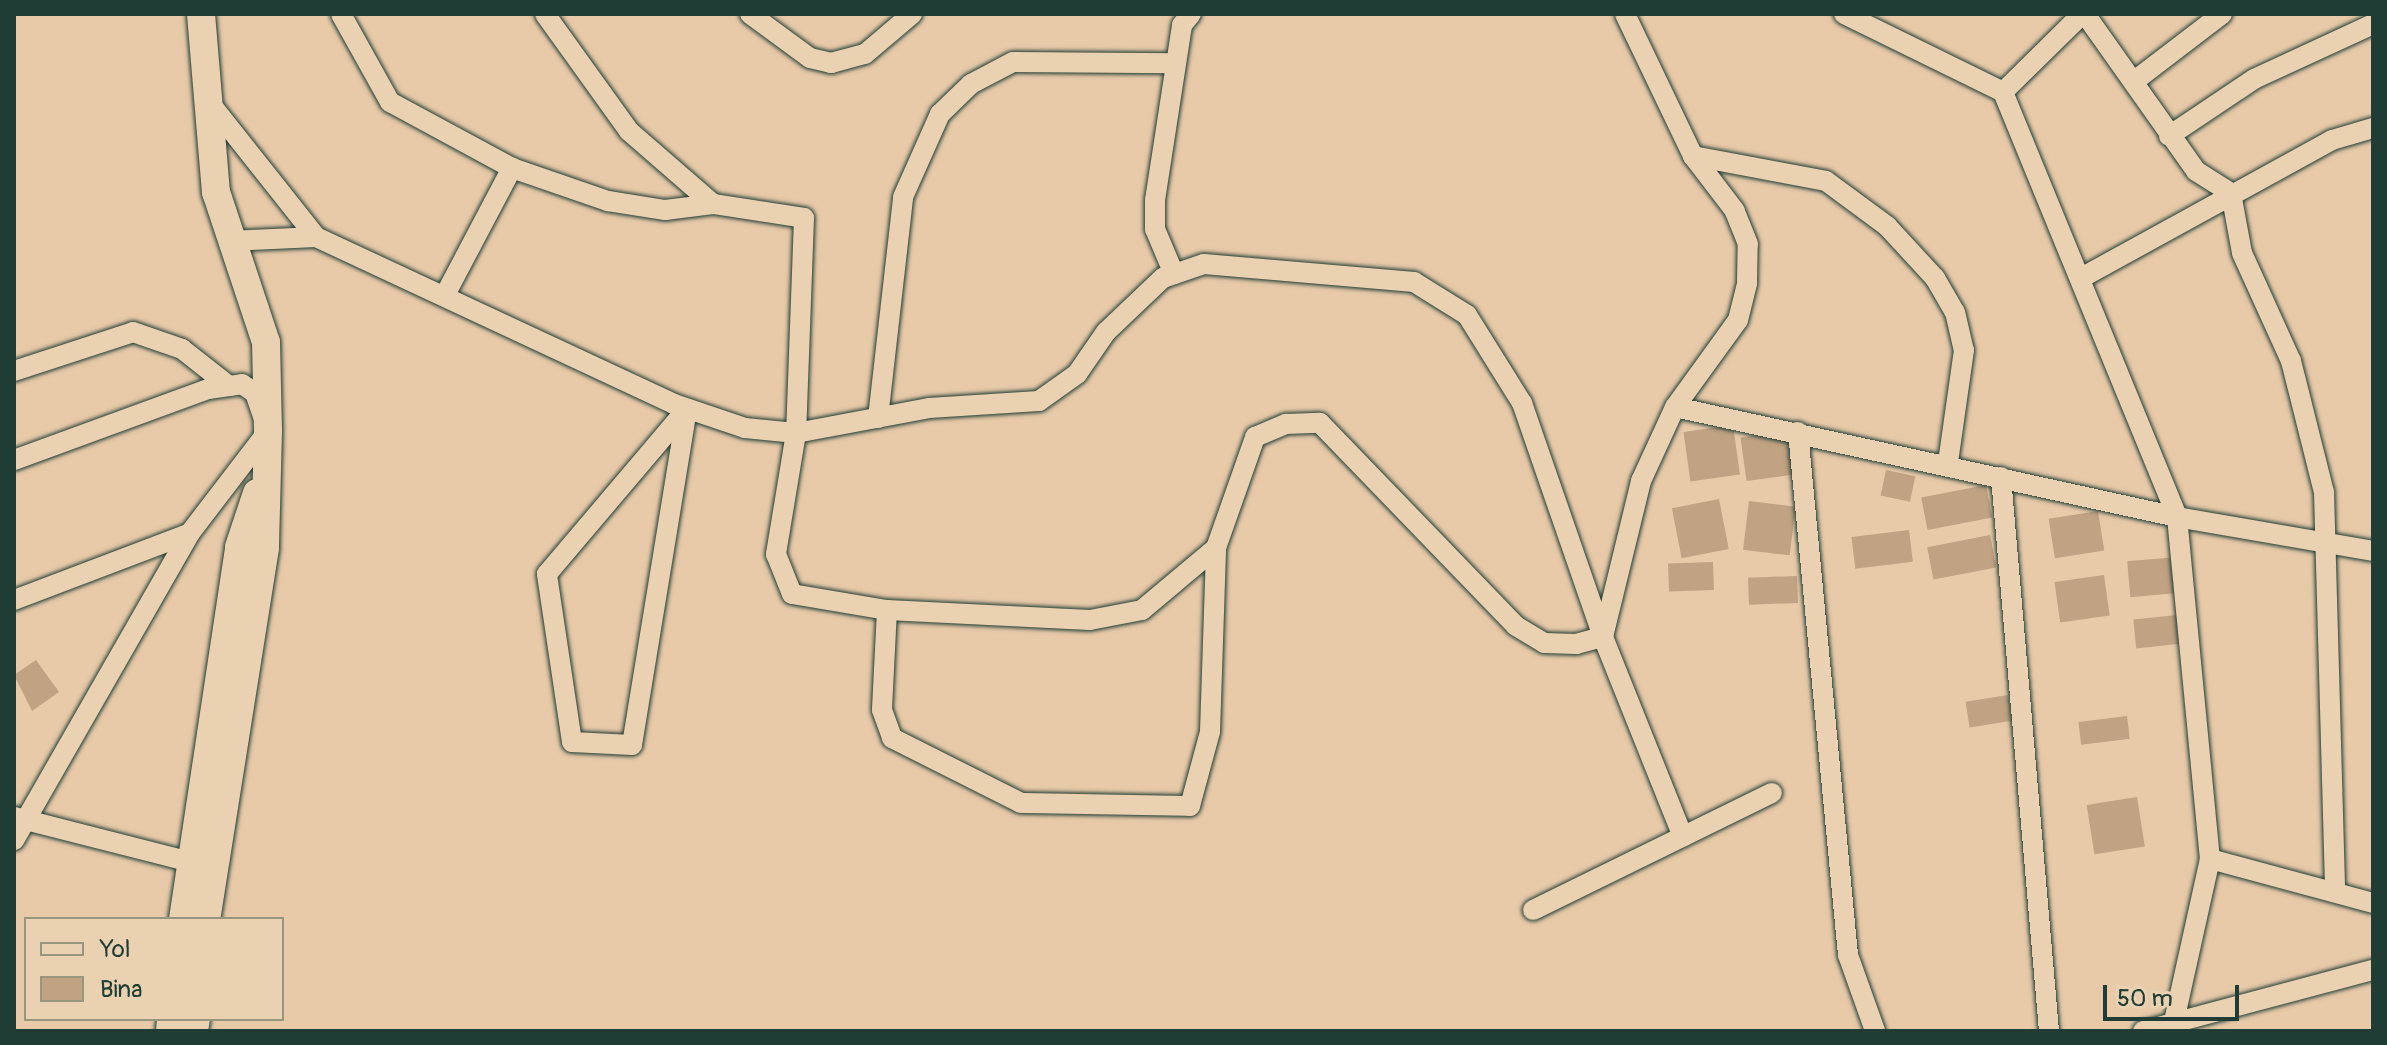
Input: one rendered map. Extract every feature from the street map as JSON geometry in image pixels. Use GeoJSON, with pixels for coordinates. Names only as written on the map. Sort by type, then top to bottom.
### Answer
{"type":"FeatureCollection","features":[{"type":"Feature","properties":{"kind":"main road"},"geometry":{"type":"LineString","coordinates":[[201,14],[205,98],[229,241],[266,342],[268,431],[265,469],[239,547],[202,865],[206,917]]}},
{"type":"Feature","properties":{"kind":"main road"},"geometry":{"type":"LineString","coordinates":[[184,917],[202,865]]}},
{"type":"Feature","properties":{"kind":"street"},"geometry":{"type":"LineString","coordinates":[[341,14],[390,102],[512,168],[608,201],[665,210],[713,204],[804,218],[796,433],[776,554],[780,574],[792,594],[887,610],[1090,620],[1142,610],[1216,548]]}},
{"type":"Feature","properties":{"kind":"street"},"geometry":{"type":"LineString","coordinates":[[545,14],[629,131],[713,204]]}},
{"type":"Feature","properties":{"kind":"street"},"geometry":{"type":"LineString","coordinates":[[750,14],[810,58],[831,63],[865,54],[912,14]]}},
{"type":"Feature","properties":{"kind":"street"},"geometry":{"type":"LineString","coordinates":[[1174,274],[1155,229],[1175,63],[1191,14]]}},
{"type":"Feature","properties":{"kind":"street"},"geometry":{"type":"LineString","coordinates":[[1603,637],[1641,481],[1675,407],[1738,320],[1747,283],[1748,244],[1735,211],[1693,156],[1625,14]]}},
{"type":"Feature","properties":{"kind":"street"},"geometry":{"type":"LineString","coordinates":[[1844,14],[2003,92],[2177,517],[2210,859],[2174,1022]]}},
{"type":"Feature","properties":{"kind":"street"},"geometry":{"type":"LineString","coordinates":[[2003,92],[2083,14],[2137,79],[2169,136],[2196,171],[2231,193],[2242,253],[2291,361],[2324,492],[2335,892]]}},
{"type":"Feature","properties":{"kind":"street"},"geometry":{"type":"LineString","coordinates":[[2137,79],[2222,14]]}},
{"type":"Feature","properties":{"kind":"street"},"geometry":{"type":"LineString","coordinates":[[2169,136],[2254,79],[2373,24]]}},
{"type":"Feature","properties":{"kind":"street"},"geometry":{"type":"LineString","coordinates":[[878,418],[903,197],[940,114],[971,84],[1013,62],[1175,63]]}},
{"type":"Feature","properties":{"kind":"street"},"geometry":{"type":"LineString","coordinates":[[205,98],[316,237]]}},
{"type":"Feature","properties":{"kind":"street"},"geometry":{"type":"LineString","coordinates":[[2081,278],[2332,140],[2373,128]]}},
{"type":"Feature","properties":{"kind":"street"},"geometry":{"type":"LineString","coordinates":[[1693,156],[1826,181],[1887,226],[1935,278],[1955,312],[1964,350],[1948,463]]}},
{"type":"Feature","properties":{"kind":"street"},"geometry":{"type":"LineString","coordinates":[[445,295],[512,168]]}},
{"type":"Feature","properties":{"kind":"street"},"geometry":{"type":"LineString","coordinates":[[229,241],[316,237],[687,409],[745,428],[796,433],[878,418],[1039,401],[1077,374],[1106,332],[1174,274],[1204,264],[1264,265],[1414,282],[1467,315],[1522,403],[1603,637],[1683,837]]}},
{"type":"Feature","properties":{"kind":"street"},"geometry":{"type":"LineString","coordinates":[[14,371],[133,332],[182,349],[229,386],[255,393],[268,431],[190,533],[17,826],[202,865]]}},
{"type":"Feature","properties":{"kind":"street"},"geometry":{"type":"LineString","coordinates":[[14,460],[229,386]]}},
{"type":"Feature","properties":{"kind":"street"},"geometry":{"type":"LineString","coordinates":[[1675,407],[1948,463],[2177,517],[2324,546],[2373,551]]}},
{"type":"Feature","properties":{"kind":"street"},"geometry":{"type":"LineString","coordinates":[[687,409],[632,745],[572,742],[547,574],[687,409]]}},
{"type":"Feature","properties":{"kind":"street"},"geometry":{"type":"LineString","coordinates":[[887,610],[881,686],[892,738],[1021,803],[1190,806],[1210,732],[1216,548],[1255,437],[1286,424],[1320,423],[1516,626],[1544,643],[1603,637]]}},
{"type":"Feature","properties":{"kind":"street"},"geometry":{"type":"LineString","coordinates":[[1798,432],[1848,955],[1875,1031]]}},
{"type":"Feature","properties":{"kind":"street"},"geometry":{"type":"LineString","coordinates":[[2001,477],[2049,1031]]}},
{"type":"Feature","properties":{"kind":"street"},"geometry":{"type":"LineString","coordinates":[[14,600],[190,533]]}},
{"type":"Feature","properties":{"kind":"street"},"geometry":{"type":"LineString","coordinates":[[1533,910],[1772,793]]}},
{"type":"Feature","properties":{"kind":"street"},"geometry":{"type":"LineString","coordinates":[[2210,859],[2373,903]]}},
{"type":"Feature","properties":{"kind":"street"},"geometry":{"type":"LineString","coordinates":[[2143,1031],[2373,970]]}},
{"type":"Feature","properties":{"kind":"building"},"geometry":{"type":"Polygon","coordinates":[[[1733,425],[1740,475],[1690,481],[1683,432],[1733,425]]]}},
{"type":"Feature","properties":{"kind":"building"},"geometry":{"type":"Polygon","coordinates":[[[1787,431],[1793,475],[1747,481],[1740,438],[1787,431]]]}},
{"type":"Feature","properties":{"kind":"building"},"geometry":{"type":"Polygon","coordinates":[[[1886,470],[1915,476],[1910,502],[1881,495],[1886,470]]]}},
{"type":"Feature","properties":{"kind":"building"},"geometry":{"type":"Polygon","coordinates":[[[1986,485],[1992,517],[1928,530],[1921,498],[1986,485]]]}},
{"type":"Feature","properties":{"kind":"building"},"geometry":{"type":"Polygon","coordinates":[[[1719,499],[1729,549],[1682,558],[1672,508],[1719,499]]]}},
{"type":"Feature","properties":{"kind":"building"},"geometry":{"type":"Polygon","coordinates":[[[1749,501],[1796,507],[1790,555],[1743,550],[1749,501]]]}},
{"type":"Feature","properties":{"kind":"building"},"geometry":{"type":"Polygon","coordinates":[[[2098,511],[2104,551],[2055,558],[2049,519],[2098,511]]]}},
{"type":"Feature","properties":{"kind":"building"},"geometry":{"type":"Polygon","coordinates":[[[1909,530],[1913,562],[1855,569],[1851,537],[1909,530]]]}},
{"type":"Feature","properties":{"kind":"building"},"geometry":{"type":"Polygon","coordinates":[[[1990,535],[1996,567],[1933,580],[1927,547],[1990,535]]]}},
{"type":"Feature","properties":{"kind":"building"},"geometry":{"type":"Polygon","coordinates":[[[2177,557],[2180,593],[2130,597],[2127,561],[2177,557]]]}},
{"type":"Feature","properties":{"kind":"building"},"geometry":{"type":"Polygon","coordinates":[[[1713,562],[1714,590],[1669,592],[1668,564],[1713,562]]]}},
{"type":"Feature","properties":{"kind":"building"},"geometry":{"type":"Polygon","coordinates":[[[2104,575],[2110,616],[2060,623],[2054,582],[2104,575]]]}},
{"type":"Feature","properties":{"kind":"building"},"geometry":{"type":"Polygon","coordinates":[[[1797,576],[1798,603],[1749,605],[1748,578],[1797,576]]]}},
{"type":"Feature","properties":{"kind":"building"},"geometry":{"type":"Polygon","coordinates":[[[2177,615],[2180,644],[2136,648],[2133,620],[2177,615]]]}},
{"type":"Feature","properties":{"kind":"building"},"geometry":{"type":"Polygon","coordinates":[[[36,660],[59,692],[32,711],[14,675],[36,660]]]}},
{"type":"Feature","properties":{"kind":"building"},"geometry":{"type":"Polygon","coordinates":[[[2008,695],[2012,721],[1970,727],[1966,702],[2008,695]]]}},
{"type":"Feature","properties":{"kind":"building"},"geometry":{"type":"Polygon","coordinates":[[[2127,716],[2130,739],[2081,745],[2078,722],[2127,716]]]}},
{"type":"Feature","properties":{"kind":"building"},"geometry":{"type":"Polygon","coordinates":[[[2137,797],[2145,846],[2094,854],[2087,805],[2137,797]]]}}]}
